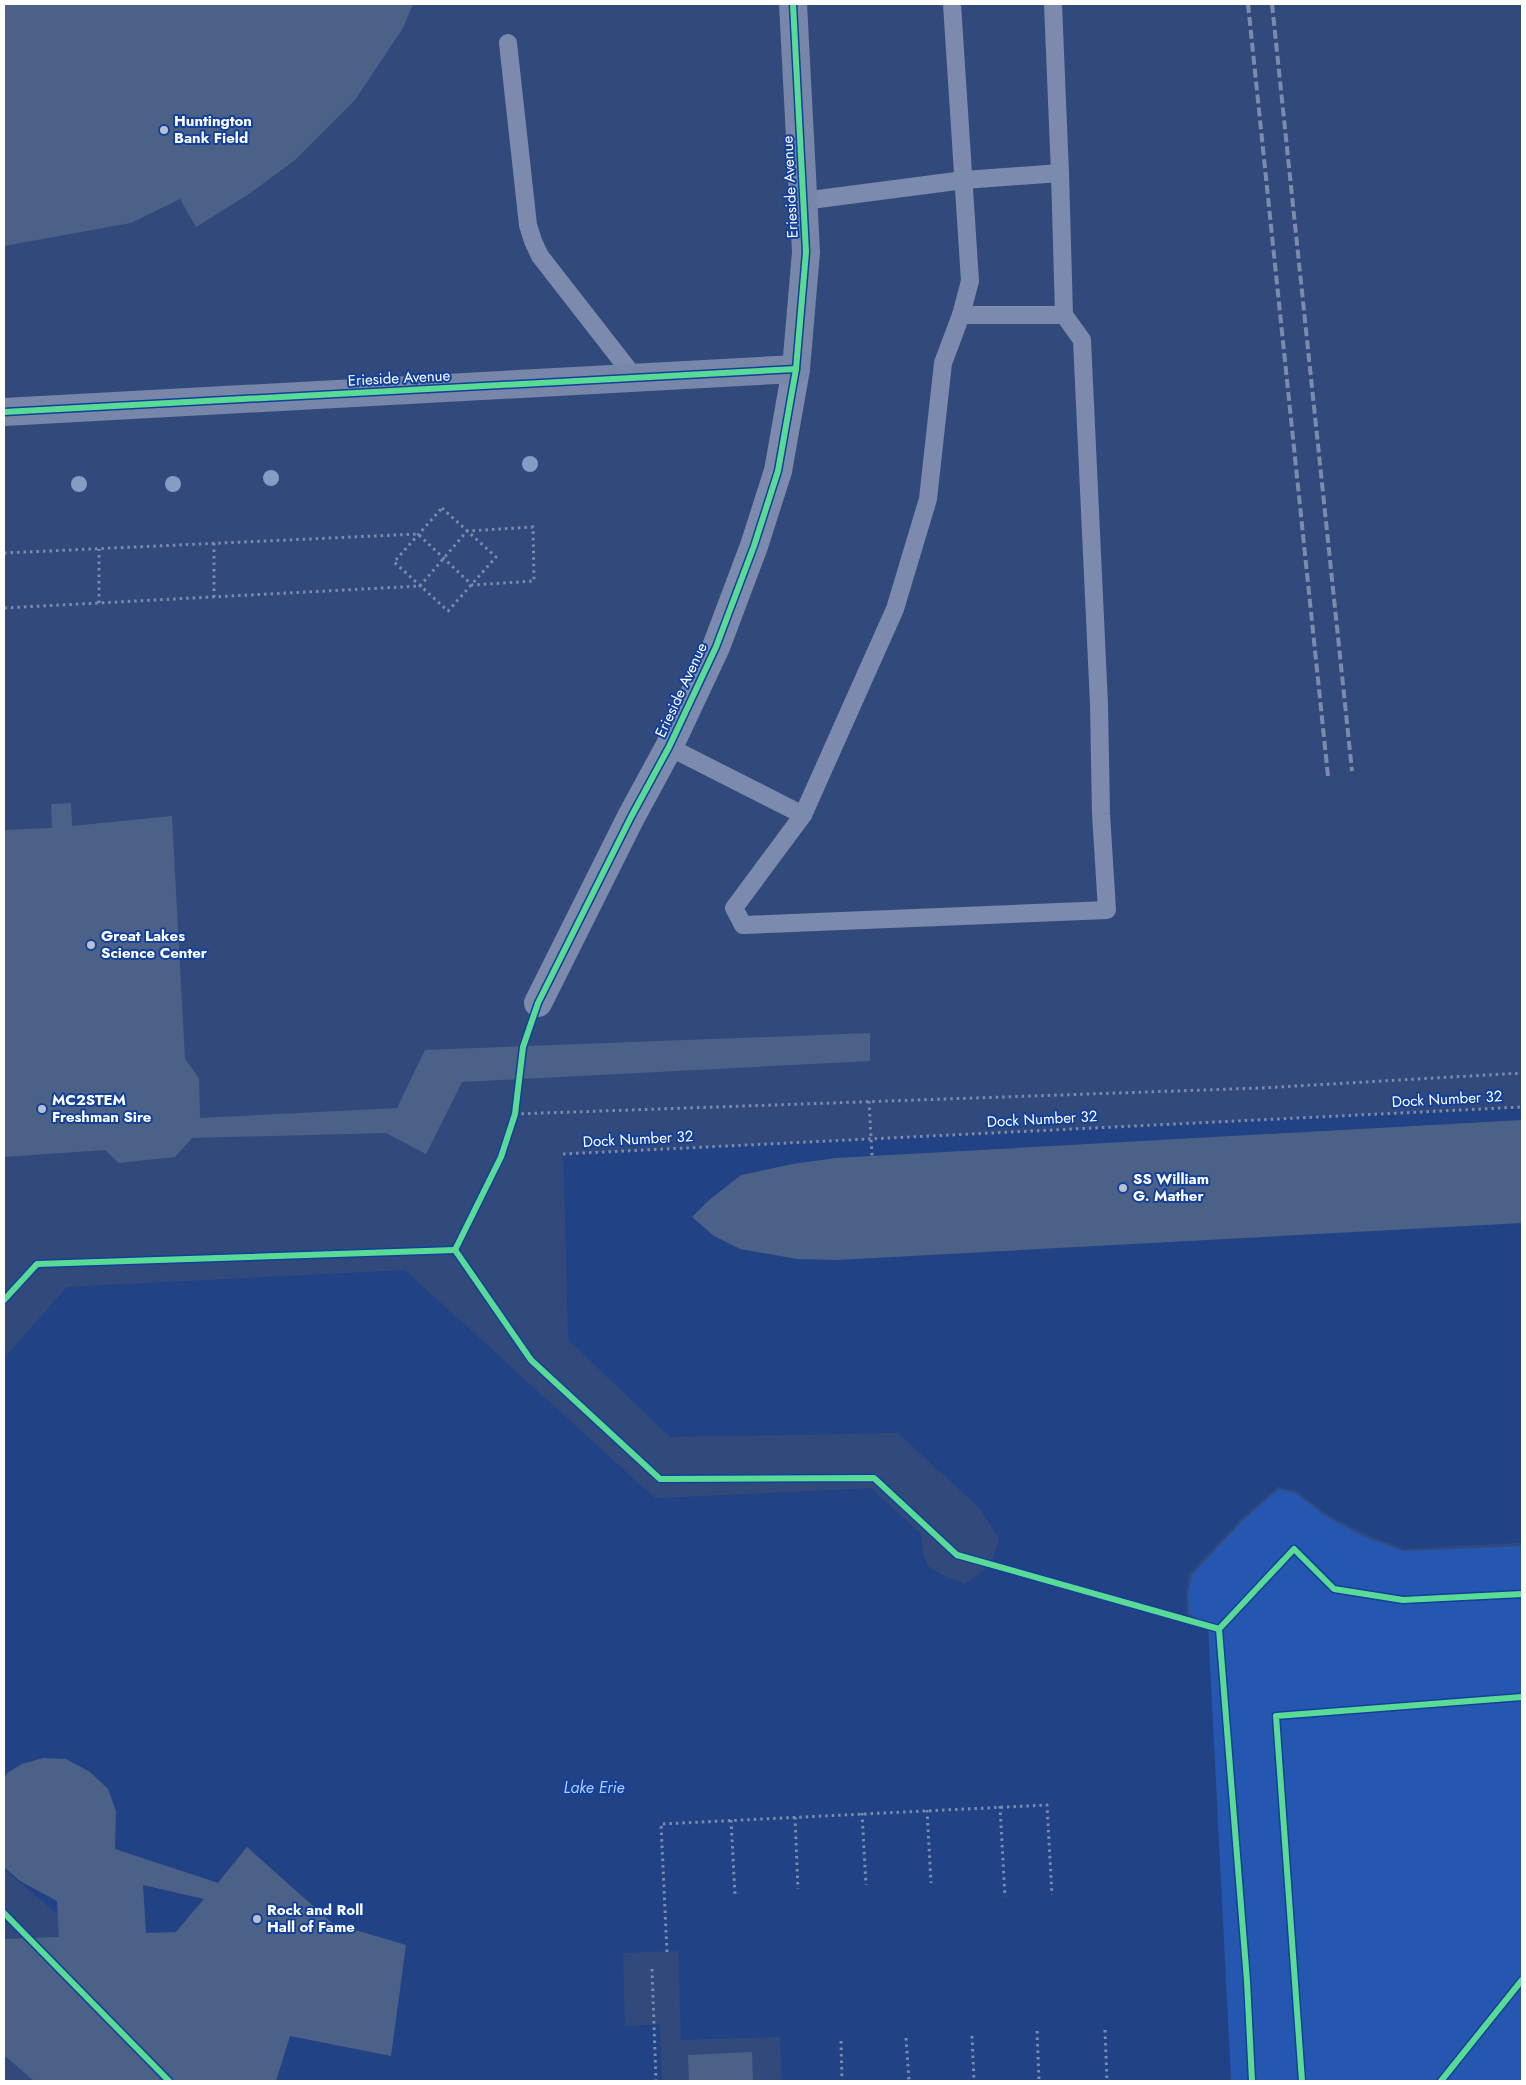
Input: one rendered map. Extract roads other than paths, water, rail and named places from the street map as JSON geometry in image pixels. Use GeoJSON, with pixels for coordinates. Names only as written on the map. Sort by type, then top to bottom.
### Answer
{"type":"FeatureCollection","features":[{"type":"Feature","properties":{"kind":"street","name":"Erieside Avenue"},"geometry":{"type":"LineString","coordinates":[[538,1003],[631,817],[669,747],[716,647],[754,546],[778,471],[796,369],[806,252],[793,4]]}},
{"type":"Feature","properties":{"kind":"street","name":"Erieside Avenue"},"geometry":{"type":"LineString","coordinates":[[4,412],[796,369]]}},
{"type":"Feature","properties":{"kind":"lane"},"geometry":{"type":"LineString","coordinates":[[952,4],[970,281],[961,315],[943,363],[928,499],[895,609],[802,815],[734,908],[743,925],[1107,910],[1101,814],[1099,704],[1082,340],[1064,316],[1052,4]]}},
{"type":"Feature","properties":{"kind":"lane"},"geometry":{"type":"LineString","coordinates":[[508,43],[528,225],[533,241],[540,256],[635,378]]}},
{"type":"Feature","properties":{"kind":"lane"},"geometry":{"type":"LineString","coordinates":[[803,201],[964,180],[1060,173]]}},
{"type":"Feature","properties":{"kind":"lane"},"geometry":{"type":"LineString","coordinates":[[961,315],[1064,316]]}},
{"type":"Feature","properties":{"kind":"lane"},"geometry":{"type":"LineString","coordinates":[[669,747],[802,815]]}},
{"type":"Feature","properties":{"kind":"water","name":"Lake Erie"},"geometry":{"type":"Polygon","coordinates":[[[1522,1107],[1522,1543],[1403,1549],[1362,1533],[1325,1513],[1298,1492],[1278,1487],[1242,1518],[1189,1574],[1187,1615],[1208,1627],[1231,2081],[276,2081],[290,2036],[332,1923],[247,1847],[176,1932],[83,1936],[4,1869],[4,1358],[67,1287],[405,1270],[655,1498],[871,1488],[922,1534],[923,1552],[928,1566],[965,1584],[990,1565],[999,1539],[979,1508],[898,1434],[670,1437],[568,1340],[563,1154],[1522,1107]]]}},
{"type":"Feature","properties":{"kind":"railway"},"geometry":{"type":"LineString","coordinates":[[1248,4],[1328,776]]}},
{"type":"Feature","properties":{"kind":"railway"},"geometry":{"type":"LineString","coordinates":[[1272,4],[1352,771]]}},
{"type":"Feature","properties":{"kind":"place","name":"Huntington Bank Field"},"geometry":{"type":"Point","coordinates":[164,130]}},
{"type":"Feature","properties":{"kind":"place","name":"Great Lakes Science Center"},"geometry":{"type":"Point","coordinates":[91,945]}},
{"type":"Feature","properties":{"kind":"place","name":"MC2STEM Freshman Sire"},"geometry":{"type":"Point","coordinates":[42,1109]}},
{"type":"Feature","properties":{"kind":"place","name":"SS William G. Mather"},"geometry":{"type":"Point","coordinates":[1123,1188]}},
{"type":"Feature","properties":{"kind":"place","name":"Rock and Roll Hall of Fame"},"geometry":{"type":"Point","coordinates":[257,1919]}}]}
